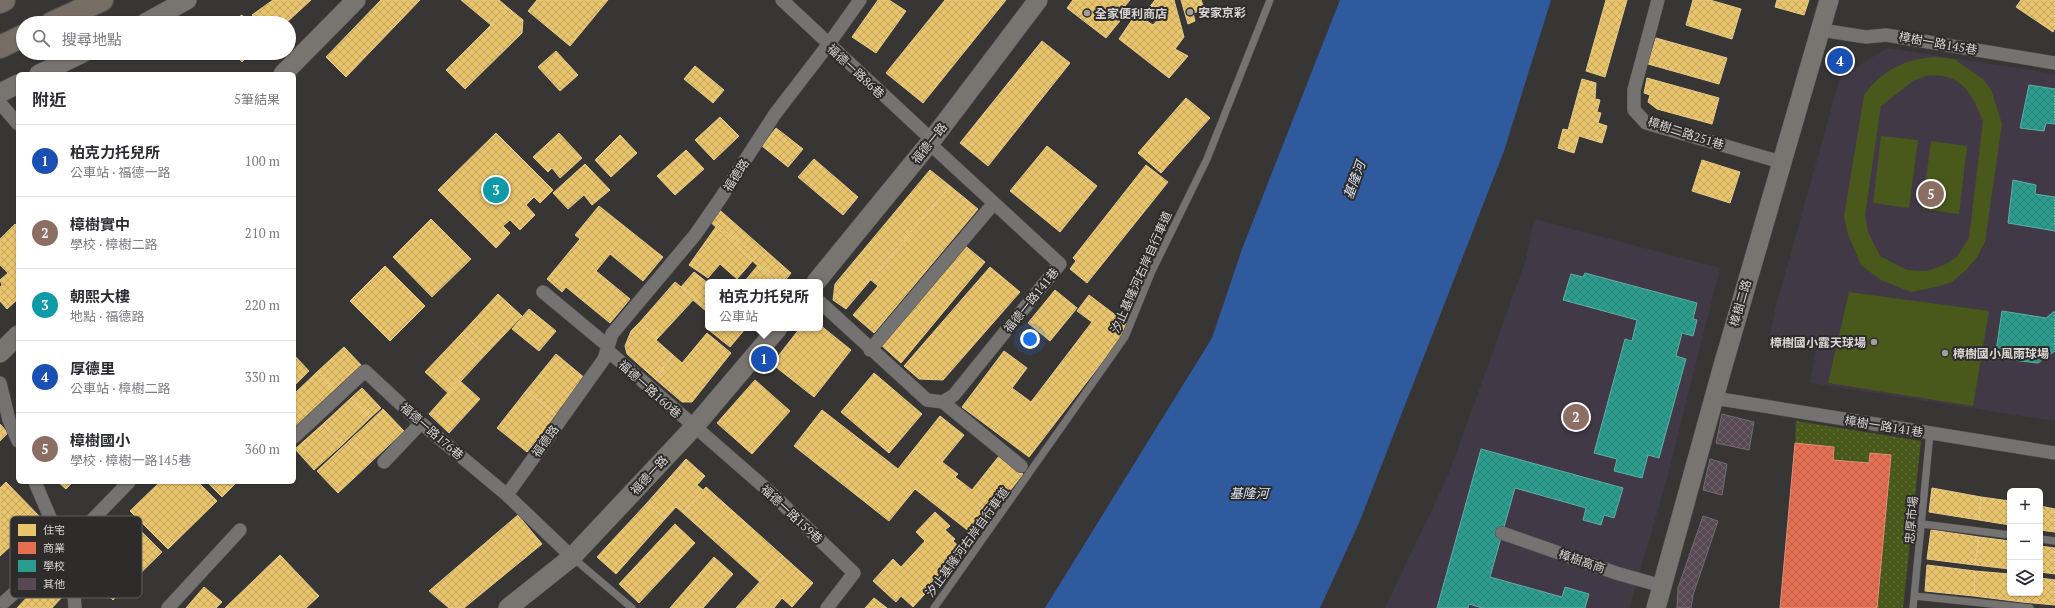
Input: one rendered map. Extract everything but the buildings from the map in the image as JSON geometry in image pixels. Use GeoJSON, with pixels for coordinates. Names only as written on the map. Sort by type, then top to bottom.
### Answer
{"type":"FeatureCollection","features":[{"type":"Feature","properties":{"kind":"highway"},"geometry":{"type":"LineString","coordinates":[[0,2],[4,0]]}},
{"type":"Feature","properties":{"kind":"highway"},"geometry":{"type":"LineString","coordinates":[[67,16],[102,0]]}},
{"type":"Feature","properties":{"kind":"highway"},"geometry":{"type":"LineString","coordinates":[[0,47],[16,39]]}},
{"type":"Feature","properties":{"kind":"street"},"geometry":{"type":"LineString","coordinates":[[158,16],[187,0]]}},
{"type":"Feature","properties":{"kind":"street"},"geometry":{"type":"LineString","coordinates":[[285,72],[356,0]]}},
{"type":"Feature","properties":{"kind":"street","name":"福德一路86巷"},"geometry":{"type":"LineString","coordinates":[[782,0],[931,141]]}},
{"type":"Feature","properties":{"kind":"street","name":"福德路"},"geometry":{"type":"LineString","coordinates":[[507,495],[604,359],[612,334],[695,235],[775,114],[828,45],[860,0]]}},
{"type":"Feature","properties":{"kind":"street","name":"福德一路"},"geometry":{"type":"LineString","coordinates":[[818,279],[931,141],[1038,0]]}},
{"type":"Feature","properties":{"kind":"street","name":"樟樹二路251巷"},"geometry":{"type":"LineString","coordinates":[[1658,0],[1634,90],[1634,110],[1646,123],[1781,162]]}},
{"type":"Feature","properties":{"kind":"street","name":"樟樹二路"},"geometry":{"type":"LineString","coordinates":[[1656,608],[1781,162],[1829,0]]}},
{"type":"Feature","properties":{"kind":"street","name":"樟樹一路145巷"},"geometry":{"type":"LineString","coordinates":[[1821,30],[1866,37],[1886,34],[2055,63]]}},
{"type":"Feature","properties":{"kind":"street"},"geometry":{"type":"LineString","coordinates":[[43,72],[68,60]]}},
{"type":"Feature","properties":{"kind":"street"},"geometry":{"type":"LineString","coordinates":[[0,93],[16,85]]}},
{"type":"Feature","properties":{"kind":"street"},"geometry":{"type":"LineString","coordinates":[[0,103],[16,122]]}},
{"type":"Feature","properties":{"kind":"street","name":"福德一路141巷"},"geometry":{"type":"LineString","coordinates":[[931,141],[994,203],[1060,264],[954,395],[943,402]]}},
{"type":"Feature","properties":{"kind":"street"},"geometry":{"type":"LineString","coordinates":[[870,350],[994,203]]}},
{"type":"Feature","properties":{"kind":"street"},"geometry":{"type":"LineString","coordinates":[[543,292],[607,348]]}},
{"type":"Feature","properties":{"kind":"street"},"geometry":{"type":"LineString","coordinates":[[823,305],[870,350],[927,400],[943,402],[1021,466]]}},
{"type":"Feature","properties":{"kind":"street","name":"福德一路"},"geometry":{"type":"LineString","coordinates":[[508,608],[572,557],[694,428],[775,331]]}},
{"type":"Feature","properties":{"kind":"street"},"geometry":{"type":"LineString","coordinates":[[0,353],[16,337]]}},
{"type":"Feature","properties":{"kind":"street","name":"福德一路160巷"},"geometry":{"type":"LineString","coordinates":[[607,348],[694,428]]}},
{"type":"Feature","properties":{"kind":"street","name":"福德一路176巷"},"geometry":{"type":"LineString","coordinates":[[296,435],[365,371],[421,423],[507,495],[572,557]]}},
{"type":"Feature","properties":{"kind":"street"},"geometry":{"type":"LineString","coordinates":[[0,383],[16,436]]}},
{"type":"Feature","properties":{"kind":"street","name":"樟樹一路141巷"},"geometry":{"type":"LineString","coordinates":[[1714,398],[1930,434],[2055,452]]}},
{"type":"Feature","properties":{"kind":"street"},"geometry":{"type":"LineString","coordinates":[[384,462],[421,423]]}},
{"type":"Feature","properties":{"kind":"street","name":"福德一路159巷"},"geometry":{"type":"LineString","coordinates":[[694,428],[771,494],[854,573],[827,608]]}},
{"type":"Feature","properties":{"kind":"street"},"geometry":{"type":"LineString","coordinates":[[36,484],[49,516]]}},
{"type":"Feature","properties":{"kind":"street"},"geometry":{"type":"LineString","coordinates":[[96,516],[126,484]]}},
{"type":"Feature","properties":{"kind":"street"},"geometry":{"type":"LineString","coordinates":[[168,608],[240,530]]}},
{"type":"Feature","properties":{"kind":"street","name":"樟樹高商"},"geometry":{"type":"LineString","coordinates":[[1502,533],[1623,575],[1662,586]]}},
{"type":"Feature","properties":{"kind":"street"},"geometry":{"type":"LineString","coordinates":[[4,602],[10,597]]}},
{"type":"Feature","properties":{"kind":"street"},"geometry":{"type":"LineString","coordinates":[[75,598],[75,608]]}},
{"type":"Feature","properties":{"kind":"lane","name":"汐止基隆河右岸自行車道"},"geometry":{"type":"LineString","coordinates":[[934,608],[1125,337],[1152,271],[1207,159],[1270,0]]}},
{"type":"Feature","properties":{"kind":"lane","name":"忠厚市場"},"geometry":{"type":"LineString","coordinates":[[1913,608],[1930,434]]}},
{"type":"Feature","properties":{"kind":"lane"},"geometry":{"type":"LineString","coordinates":[[1922,524],[2007,535]]}},
{"type":"Feature","properties":{"kind":"lane"},"geometry":{"type":"LineString","coordinates":[[2043,539],[2055,541]]}},
{"type":"Feature","properties":{"kind":"lane"},"geometry":{"type":"LineString","coordinates":[[572,557],[632,608]]}},
{"type":"Feature","properties":{"kind":"lane"},"geometry":{"type":"LineString","coordinates":[[1914,596],[2030,608]]}},
{"type":"Feature","properties":{"kind":"shaded area"},"geometry":{"type":"Polygon","coordinates":[[[1887,48],[2055,74],[2055,421],[1810,383],[1818,340],[1770,336],[1775,310],[1840,78],[1887,48]]]}},
{"type":"Feature","properties":{"kind":"shaded area"},"geometry":{"type":"Polygon","coordinates":[[[1534,219],[1720,268],[1666,482],[1629,608],[1385,608],[1448,476],[1526,260],[1534,219]]]}},
{"type":"Feature","properties":{"kind":"green space"},"geometry":{"type":"Polygon","coordinates":[[[1936,57],[1954,59],[1983,79],[1991,89],[2002,124],[1985,242],[1977,257],[1966,270],[1952,282],[1911,292],[1881,280],[1861,265],[1848,234],[1844,217],[1864,95],[1871,86],[1895,67],[1924,58],[1936,57]],[[1929,75],[1913,81],[1881,106],[1865,215],[1868,232],[1880,256],[1907,270],[1927,271],[1944,265],[1957,257],[1969,238],[1983,121],[1970,94],[1964,87],[1950,78],[1929,75]]]}},
{"type":"Feature","properties":{"kind":"green space"},"geometry":{"type":"Polygon","coordinates":[[[1881,136],[1918,140],[1909,208],[1873,203],[1881,136]]]}},
{"type":"Feature","properties":{"kind":"green space"},"geometry":{"type":"Polygon","coordinates":[[[1931,141],[1967,146],[1959,214],[1922,209],[1931,141]]]}},
{"type":"Feature","properties":{"kind":"green space"},"geometry":{"type":"Polygon","coordinates":[[[1849,292],[1989,311],[1973,406],[1828,383],[1849,292]]]}},
{"type":"Feature","properties":{"kind":"green space"},"geometry":{"type":"Polygon","coordinates":[[[1796,421],[1921,441],[1903,608],[1877,608],[1891,455],[1870,453],[1869,463],[1833,460],[1834,447],[1795,443],[1796,421]]]}},
{"type":"Feature","properties":{"kind":"water","name":"基隆河"},"geometry":{"type":"Polygon","coordinates":[[[1340,0],[1551,0],[1504,151],[1359,523],[1320,608],[1045,608],[1212,338],[1242,249],[1340,0]]]}},
{"type":"Feature","properties":{"kind":"place","name":"安家京彩"},"geometry":{"type":"Point","coordinates":[1190,12]}},
{"type":"Feature","properties":{"kind":"place","name":"全家便利商店"},"geometry":{"type":"Point","coordinates":[1087,13]}},
{"type":"Feature","properties":{"kind":"place","name":"厚德里"},"geometry":{"type":"Point","coordinates":[1840,61]}},
{"type":"Feature","properties":{"kind":"place","name":"朝熙大樓"},"geometry":{"type":"Point","coordinates":[496,190]}},
{"type":"Feature","properties":{"kind":"place","name":"樟樹國小"},"geometry":{"type":"Point","coordinates":[1931,194]}},
{"type":"Feature","properties":{"kind":"place","name":"樟樹國小露天球場"},"geometry":{"type":"Point","coordinates":[1874,342]}},
{"type":"Feature","properties":{"kind":"place","name":"樟樹國小風雨球場"},"geometry":{"type":"Point","coordinates":[1945,353]}},
{"type":"Feature","properties":{"kind":"place","name":"柏克力托兒所"},"geometry":{"type":"Point","coordinates":[764,359]}},
{"type":"Feature","properties":{"kind":"place","name":"樟樹實中"},"geometry":{"type":"Point","coordinates":[1576,417]}}]}
